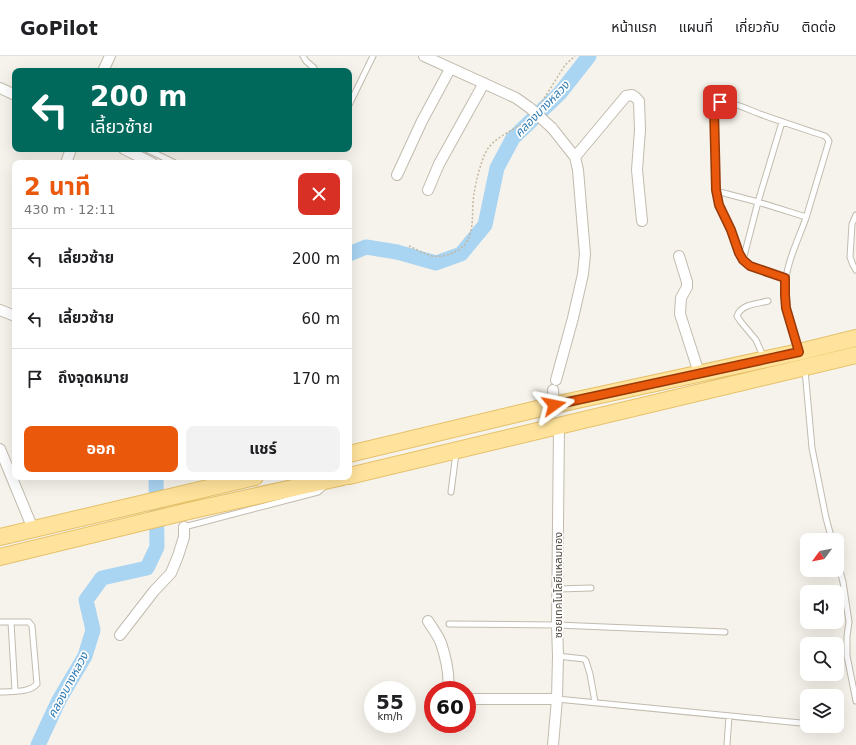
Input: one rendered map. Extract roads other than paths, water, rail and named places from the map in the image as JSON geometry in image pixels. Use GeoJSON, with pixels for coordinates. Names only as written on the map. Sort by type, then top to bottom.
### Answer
{"type":"FeatureCollection","features":[{"type":"Feature","properties":{"kind":"main road"},"geometry":{"type":"LineString","coordinates":[[352,453],[553,398],[699,373],[799,352],[856,338]]}},
{"type":"Feature","properties":{"kind":"main road"},"geometry":{"type":"LineString","coordinates":[[352,475],[856,355]]}},
{"type":"Feature","properties":{"kind":"main road"},"geometry":{"type":"LineString","coordinates":[[0,537],[242,480]]}},
{"type":"Feature","properties":{"kind":"main road"},"geometry":{"type":"LineString","coordinates":[[0,557],[131,524],[329,480]]}},
{"type":"Feature","properties":{"kind":"street"},"geometry":{"type":"LineString","coordinates":[[104,68],[110,56]]}},
{"type":"Feature","properties":{"kind":"street"},"geometry":{"type":"LineString","coordinates":[[424,56],[516,98],[552,128],[575,157],[578,170],[585,254],[579,294],[556,380]]}},
{"type":"Feature","properties":{"kind":"street"},"geometry":{"type":"LineString","coordinates":[[398,174],[422,121],[450,69]]}},
{"type":"Feature","properties":{"kind":"street"},"geometry":{"type":"LineString","coordinates":[[428,190],[439,164],[484,83]]}},
{"type":"Feature","properties":{"kind":"street"},"geometry":{"type":"LineString","coordinates":[[0,88],[12,94]]}},
{"type":"Feature","properties":{"kind":"street"},"geometry":{"type":"LineString","coordinates":[[575,157],[626,96],[635,96],[639,101],[640,130],[637,170],[642,221]]}},
{"type":"Feature","properties":{"kind":"street"},"geometry":{"type":"LineString","coordinates":[[130,152],[146,160]]}},
{"type":"Feature","properties":{"kind":"street"},"geometry":{"type":"LineString","coordinates":[[679,256],[687,282],[687,287],[681,298],[680,314],[699,373]]}},
{"type":"Feature","properties":{"kind":"street"},"geometry":{"type":"LineString","coordinates":[[0,310],[12,315]]}},
{"type":"Feature","properties":{"kind":"street","name":"ซอยเทคโนโลยีแหลมทอง"},"geometry":{"type":"LineString","coordinates":[[553,745],[558,656],[559,426]]}},
{"type":"Feature","properties":{"kind":"street"},"geometry":{"type":"LineString","coordinates":[[0,449],[12,478]]}},
{"type":"Feature","properties":{"kind":"street"},"geometry":{"type":"LineString","coordinates":[[13,480],[33,529]]}},
{"type":"Feature","properties":{"kind":"street"},"geometry":{"type":"LineString","coordinates":[[120,635],[154,591],[171,573],[184,537],[184,527]]}},
{"type":"Feature","properties":{"kind":"street"},"geometry":{"type":"LineString","coordinates":[[428,621],[440,642],[448,666],[449,681]]}},
{"type":"Feature","properties":{"kind":"street"},"geometry":{"type":"LineString","coordinates":[[476,699],[556,699]]}},
{"type":"Feature","properties":{"kind":"lane"},"geometry":{"type":"LineString","coordinates":[[303,56],[314,68]]}},
{"type":"Feature","properties":{"kind":"lane"},"geometry":{"type":"LineString","coordinates":[[352,100],[373,56]]}},
{"type":"Feature","properties":{"kind":"lane"},"geometry":{"type":"LineString","coordinates":[[785,278],[750,266],[743,260],[719,205],[716,190],[714,108],[720,102],[734,104],[782,122],[826,136],[829,141],[806,217],[787,268],[785,278],[786,308],[799,352]]}},
{"type":"Feature","properties":{"kind":"lane"},"geometry":{"type":"LineString","coordinates":[[743,260],[758,202],[782,122]]}},
{"type":"Feature","properties":{"kind":"lane"},"geometry":{"type":"LineString","coordinates":[[152,152],[169,160]]}},
{"type":"Feature","properties":{"kind":"lane"},"geometry":{"type":"LineString","coordinates":[[716,190],[806,217]]}},
{"type":"Feature","properties":{"kind":"lane"},"geometry":{"type":"LineString","coordinates":[[856,215],[852,224],[850,257],[856,270]]}},
{"type":"Feature","properties":{"kind":"lane"},"geometry":{"type":"LineString","coordinates":[[764,359],[756,340],[737,316],[739,311],[746,306],[768,302]]}},
{"type":"Feature","properties":{"kind":"lane"},"geometry":{"type":"LineString","coordinates":[[805,367],[812,448],[830,533]]}},
{"type":"Feature","properties":{"kind":"lane"},"geometry":{"type":"LineString","coordinates":[[451,492],[456,450]]}},
{"type":"Feature","properties":{"kind":"lane"},"geometry":{"type":"LineString","coordinates":[[184,527],[318,492],[335,480]]}},
{"type":"Feature","properties":{"kind":"lane"},"geometry":{"type":"LineString","coordinates":[[842,577],[849,622],[847,656],[856,701]]}},
{"type":"Feature","properties":{"kind":"lane"},"geometry":{"type":"LineString","coordinates":[[558,589],[591,588]]}},
{"type":"Feature","properties":{"kind":"lane"},"geometry":{"type":"LineString","coordinates":[[0,622],[30,622],[32,626],[37,684],[31,689],[0,692]]}},
{"type":"Feature","properties":{"kind":"lane"},"geometry":{"type":"LineString","coordinates":[[11,622],[15,691]]}},
{"type":"Feature","properties":{"kind":"lane"},"geometry":{"type":"LineString","coordinates":[[449,624],[557,625],[725,632]]}},
{"type":"Feature","properties":{"kind":"lane"},"geometry":{"type":"LineString","coordinates":[[558,656],[584,659],[586,661],[595,702]]}},
{"type":"Feature","properties":{"kind":"lane"},"geometry":{"type":"LineString","coordinates":[[556,699],[800,723]]}},
{"type":"Feature","properties":{"kind":"lane"},"geometry":{"type":"LineString","coordinates":[[727,745],[729,716]]}},
{"type":"Feature","properties":{"kind":"waterway","name":"คลองบางหลวง"},"geometry":{"type":"LineString","coordinates":[[352,253],[366,247],[397,252],[436,263],[461,254],[485,225],[497,168],[513,138],[560,93],[589,56]]}},
{"type":"Feature","properties":{"kind":"waterway","name":"คลองบางหลวง"},"geometry":{"type":"LineString","coordinates":[[38,745],[59,700],[85,656],[93,630],[86,600],[102,578],[147,568],[157,547],[156,480]]}}]}
